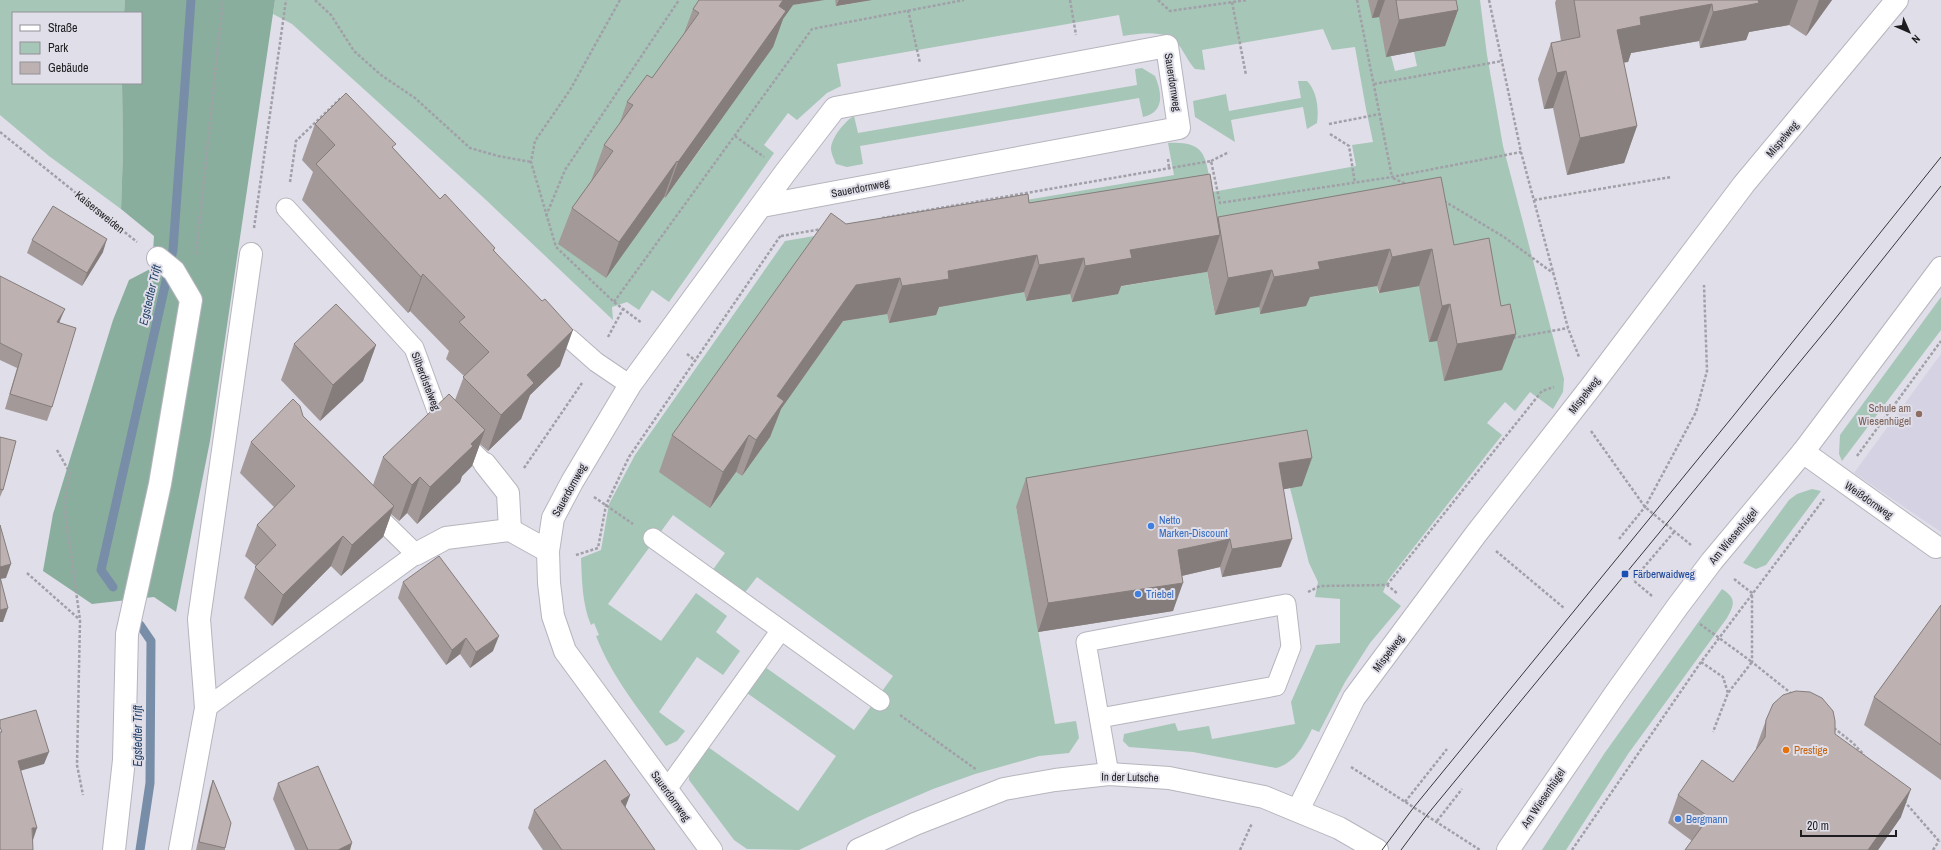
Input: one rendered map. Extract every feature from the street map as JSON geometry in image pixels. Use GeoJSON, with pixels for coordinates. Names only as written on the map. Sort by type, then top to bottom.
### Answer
{"type":"FeatureCollection","features":[{"type":"Feature","properties":{"kind":"street","name":"Mispelweg"},"geometry":{"type":"LineString","coordinates":[[1298,810],[1354,698],[1476,534],[1577,405],[1588,383],[1744,184],[1898,0]]}},
{"type":"Feature","properties":{"kind":"street","name":"Sauerdornweg"},"geometry":{"type":"LineString","coordinates":[[711,850],[565,651],[553,616],[548,557],[553,518],[572,482],[630,385],[664,338],[766,205],[835,108],[1167,46],[1179,128],[766,205]]}},
{"type":"Feature","properties":{"kind":"street"},"geometry":{"type":"LineString","coordinates":[[180,850],[206,708],[199,619],[250,254]]}},
{"type":"Feature","properties":{"kind":"street"},"geometry":{"type":"LineString","coordinates":[[114,850],[124,760],[127,634],[160,484],[191,300],[166,264]]}},
{"type":"Feature","properties":{"kind":"street","name":"Am Wiesenhügel"},"geometry":{"type":"LineString","coordinates":[[1508,850],[1615,694],[1712,561],[1803,452],[1941,268]]}},
{"type":"Feature","properties":{"kind":"street","name":"Weißdornweg"},"geometry":{"type":"LineString","coordinates":[[1803,452],[1939,549]]}},
{"type":"Feature","properties":{"kind":"street","name":"Silberdistelweg"},"geometry":{"type":"LineString","coordinates":[[484,464],[508,493]]}},
{"type":"Feature","properties":{"kind":"street"},"geometry":{"type":"LineString","coordinates":[[508,493],[510,530]]}},
{"type":"Feature","properties":{"kind":"street"},"geometry":{"type":"LineString","coordinates":[[416,554],[446,538],[510,530],[548,557]]}},
{"type":"Feature","properties":{"kind":"street","name":"In der Lutsche"},"geometry":{"type":"LineString","coordinates":[[858,850],[915,824],[1004,789],[1055,780],[1110,774],[1169,778],[1264,796],[1339,828],[1377,850]]}},
{"type":"Feature","properties":{"kind":"lane","name":"Silberdistelweg"},"geometry":{"type":"LineString","coordinates":[[286,208],[414,348],[440,419],[484,464]]}},
{"type":"Feature","properties":{"kind":"lane"},"geometry":{"type":"LineString","coordinates":[[570,339],[596,362],[630,385]]}},
{"type":"Feature","properties":{"kind":"lane"},"geometry":{"type":"LineString","coordinates":[[206,708],[416,554],[355,494]]}},
{"type":"Feature","properties":{"kind":"lane"},"geometry":{"type":"LineString","coordinates":[[653,538],[880,701]]}},
{"type":"Feature","properties":{"kind":"lane"},"geometry":{"type":"LineString","coordinates":[[1100,718],[1276,686],[1291,648],[1286,604],[1086,642],[1110,774]]}},
{"type":"Feature","properties":{"kind":"lane"},"geometry":{"type":"LineString","coordinates":[[667,789],[781,630]]}},
{"type":"Feature","properties":{"kind":"path"},"geometry":{"type":"LineString","coordinates":[[191,300],[223,0]]}},
{"type":"Feature","properties":{"kind":"path"},"geometry":{"type":"LineString","coordinates":[[250,254],[286,0]]}},
{"type":"Feature","properties":{"kind":"path"},"geometry":{"type":"LineString","coordinates":[[315,0],[331,15],[354,51],[381,75],[415,98],[470,148],[498,156],[531,162]]}},
{"type":"Feature","properties":{"kind":"path"},"geometry":{"type":"LineString","coordinates":[[620,0],[570,90],[535,141],[531,162],[556,247],[614,302],[696,361]]}},
{"type":"Feature","properties":{"kind":"path"},"geometry":{"type":"LineString","coordinates":[[546,217],[565,170],[679,0]]}},
{"type":"Feature","properties":{"kind":"path"},"geometry":{"type":"LineString","coordinates":[[614,302],[812,29],[964,0]]}},
{"type":"Feature","properties":{"kind":"path"},"geometry":{"type":"LineString","coordinates":[[1070,0],[1081,62]]}},
{"type":"Feature","properties":{"kind":"path"},"geometry":{"type":"LineString","coordinates":[[1158,0],[1170,11],[1247,0]]}},
{"type":"Feature","properties":{"kind":"path"},"geometry":{"type":"LineString","coordinates":[[1357,0],[1392,177]]}},
{"type":"Feature","properties":{"kind":"path"},"geometry":{"type":"LineString","coordinates":[[1387,585],[1542,390],[1588,383],[1568,328],[1521,152],[1488,0]]}},
{"type":"Feature","properties":{"kind":"path"},"geometry":{"type":"LineString","coordinates":[[1232,2],[1246,75]]}},
{"type":"Feature","properties":{"kind":"path"},"geometry":{"type":"LineString","coordinates":[[908,10],[916,48]]}},
{"type":"Feature","properties":{"kind":"path"},"geometry":{"type":"LineString","coordinates":[[1374,84],[1502,61]]}},
{"type":"Feature","properties":{"kind":"path"},"geometry":{"type":"LineString","coordinates":[[286,208],[296,141],[342,97]]}},
{"type":"Feature","properties":{"kind":"path"},"geometry":{"type":"LineString","coordinates":[[1329,124],[1380,114]]}},
{"type":"Feature","properties":{"kind":"path","name":"Kaisersweiden"},"geometry":{"type":"LineString","coordinates":[[0,132],[166,264]]}},
{"type":"Feature","properties":{"kind":"path"},"geometry":{"type":"LineString","coordinates":[[1330,134],[1348,146],[1355,182]]}},
{"type":"Feature","properties":{"kind":"path"},"geometry":{"type":"LineString","coordinates":[[735,136],[766,159]]}},
{"type":"Feature","properties":{"kind":"path"},"geometry":{"type":"LineString","coordinates":[[874,219],[1211,161],[1229,152]]}},
{"type":"Feature","properties":{"kind":"path"},"geometry":{"type":"LineString","coordinates":[[1211,161],[1220,203],[1392,177],[1521,152]]}},
{"type":"Feature","properties":{"kind":"path"},"geometry":{"type":"LineString","coordinates":[[1392,177],[1412,186]]}},
{"type":"Feature","properties":{"kind":"path"},"geometry":{"type":"LineString","coordinates":[[1534,200],[1671,177]]}},
{"type":"Feature","properties":{"kind":"path"},"geometry":{"type":"LineString","coordinates":[[1439,199],[1504,237],[1554,273]]}},
{"type":"Feature","properties":{"kind":"path"},"geometry":{"type":"LineString","coordinates":[[766,205],[781,236]]}},
{"type":"Feature","properties":{"kind":"path"},"geometry":{"type":"LineString","coordinates":[[548,557],[598,548],[606,505],[629,457],[781,236],[828,228]]}},
{"type":"Feature","properties":{"kind":"path"},"geometry":{"type":"LineString","coordinates":[[1619,538],[1645,507],[1696,412],[1707,371],[1704,265],[1692,251]]}},
{"type":"Feature","properties":{"kind":"path"},"geometry":{"type":"LineString","coordinates":[[508,493],[596,362],[623,309]]}},
{"type":"Feature","properties":{"kind":"path"},"geometry":{"type":"LineString","coordinates":[[1513,338],[1568,328]]}},
{"type":"Feature","properties":{"kind":"path"},"geometry":{"type":"LineString","coordinates":[[1572,850],[1718,638],[1839,479],[1941,341]]}},
{"type":"Feature","properties":{"kind":"path"},"geometry":{"type":"LineString","coordinates":[[1577,405],[1596,440],[1645,507],[1674,532],[1752,593]]}},
{"type":"Feature","properties":{"kind":"path"},"geometry":{"type":"LineString","coordinates":[[57,450],[70,472],[64,504],[80,620],[77,765],[82,795]]}},
{"type":"Feature","properties":{"kind":"path"},"geometry":{"type":"LineString","coordinates":[[572,482],[622,517]]}},
{"type":"Feature","properties":{"kind":"path"},"geometry":{"type":"LineString","coordinates":[[1654,599],[1633,580],[1674,532]]}},
{"type":"Feature","properties":{"kind":"path"},"geometry":{"type":"LineString","coordinates":[[1476,534],[1564,608]]}},
{"type":"Feature","properties":{"kind":"path"},"geometry":{"type":"LineString","coordinates":[[27,573],[80,620]]}},
{"type":"Feature","properties":{"kind":"path"},"geometry":{"type":"LineString","coordinates":[[1286,604],[1320,586],[1387,585],[1419,611]]}},
{"type":"Feature","properties":{"kind":"path"},"geometry":{"type":"LineString","coordinates":[[1713,732],[1728,693],[1752,662],[1752,593]]}},
{"type":"Feature","properties":{"kind":"path"},"geometry":{"type":"LineString","coordinates":[[1700,624],[1794,695]]}},
{"type":"Feature","properties":{"kind":"path"},"geometry":{"type":"LineString","coordinates":[[1701,662],[1723,678],[1728,693]]}},
{"type":"Feature","properties":{"kind":"path"},"geometry":{"type":"LineString","coordinates":[[896,712],[954,754]]}},
{"type":"Feature","properties":{"kind":"path"},"geometry":{"type":"LineString","coordinates":[[1829,724],[1853,743],[1868,760]]}},
{"type":"Feature","properties":{"kind":"path"},"geometry":{"type":"LineString","coordinates":[[1405,802],[1447,749]]}},
{"type":"Feature","properties":{"kind":"path"},"geometry":{"type":"LineString","coordinates":[[1327,752],[1437,821],[1480,850]]}},
{"type":"Feature","properties":{"kind":"path"},"geometry":{"type":"LineString","coordinates":[[1437,821],[1462,789]]}},
{"type":"Feature","properties":{"kind":"path"},"geometry":{"type":"LineString","coordinates":[[1898,795],[1940,841],[1933,850]]}},
{"type":"Feature","properties":{"kind":"shaded area","name":"Schule am Wiesenhügel"},"geometry":{"type":"Polygon","coordinates":[[[1941,354],[1941,532],[1854,473],[1941,354]]]}},
{"type":"Feature","properties":{"kind":"green space"},"geometry":{"type":"Polygon","coordinates":[[[0,0],[125,0],[124,12],[12,12],[12,84],[122,84],[123,151],[121,209],[49,156],[0,115],[0,0]]]}},
{"type":"Feature","properties":{"kind":"green space"},"geometry":{"type":"Polygon","coordinates":[[[125,0],[275,0],[210,441],[176,612],[154,597],[92,604],[43,571],[53,514],[113,320],[129,280],[152,268],[154,236],[121,209],[123,151],[122,84],[142,84],[142,12],[124,12],[125,0]]]}},
{"type":"Feature","properties":{"kind":"green space"},"geometry":{"type":"Polygon","coordinates":[[[275,0],[722,0],[654,191],[665,198],[707,140],[698,133],[793,5],[824,0],[835,0],[837,6],[872,0],[1368,0],[1392,14],[1391,56],[1395,71],[1417,66],[1414,52],[1445,46],[1427,0],[1480,0],[1487,55],[1503,146],[1564,379],[1563,392],[1553,409],[1530,392],[1515,411],[1505,402],[1487,423],[1502,435],[1388,580],[1383,592],[1401,606],[1370,643],[1345,682],[1319,732],[1312,729],[1298,753],[1283,766],[1276,768],[1193,752],[1129,747],[1123,741],[1124,734],[1175,723],[1178,731],[1209,726],[1212,739],[1295,724],[1291,702],[1316,645],[1340,643],[1340,599],[1315,597],[1318,582],[1309,563],[1290,488],[1016,507],[1055,724],[1076,721],[1079,738],[1069,753],[1039,756],[975,774],[933,789],[868,817],[799,850],[747,849],[734,840],[689,780],[689,776],[708,747],[798,811],[836,756],[747,693],[765,667],[854,730],[893,676],[757,577],[743,595],[712,571],[725,553],[673,515],[608,604],[661,641],[696,593],[727,616],[716,632],[740,651],[723,675],[697,657],[659,712],[685,731],[677,741],[666,746],[618,680],[596,636],[599,635],[594,623],[591,625],[583,592],[581,558],[601,550],[609,504],[635,455],[785,241],[1174,175],[1168,143],[1191,145],[1203,154],[1206,161],[1212,192],[1356,166],[1352,145],[1373,142],[1355,47],[1332,50],[1323,29],[1202,50],[1205,70],[1195,69],[1181,48],[1170,37],[1155,33],[1123,36],[1119,15],[837,64],[841,86],[827,93],[797,120],[788,113],[764,145],[774,153],[669,302],[652,290],[639,310],[627,302],[612,307],[613,320],[485,199],[292,24],[273,14],[275,0]],[[1197,211],[855,257],[710,508],[736,472],[742,476],[770,437],[764,432],[843,321],[887,314],[889,323],[935,315],[934,307],[1024,292],[1026,301],[1070,294],[1072,302],[1117,287],[1207,272],[1215,315],[1259,307],[1260,314],[1305,298],[1377,286],[1378,293],[1476,275],[1204,253],[1197,211]]]}},
{"type":"Feature","properties":{"kind":"green space"},"geometry":{"type":"Polygon","coordinates":[[[1142,68],[1155,76],[1160,95],[1160,101],[1155,111],[1143,117],[1139,98],[860,146],[863,164],[847,167],[836,164],[832,154],[831,148],[836,134],[850,118],[854,116],[858,133],[1137,85],[1135,69],[1142,68]]]}},
{"type":"Feature","properties":{"kind":"green space"},"geometry":{"type":"Polygon","coordinates":[[[1298,81],[1307,81],[1313,90],[1316,100],[1318,112],[1317,123],[1307,129],[1303,107],[1231,120],[1235,142],[1195,117],[1193,101],[1226,94],[1229,111],[1301,98],[1298,81]]]}},
{"type":"Feature","properties":{"kind":"green space"},"geometry":{"type":"Polygon","coordinates":[[[1941,297],[1941,330],[1842,461],[1839,454],[1840,435],[1941,297]]]}},
{"type":"Feature","properties":{"kind":"green space"},"geometry":{"type":"Polygon","coordinates":[[[1812,489],[1821,491],[1766,565],[1756,569],[1743,563],[1789,500],[1797,494],[1812,489]]]}},
{"type":"Feature","properties":{"kind":"green space"},"geometry":{"type":"Polygon","coordinates":[[[1722,589],[1730,595],[1733,602],[1732,609],[1727,618],[1628,754],[1566,850],[1542,850],[1604,754],[1722,589]]]}},
{"type":"Feature","properties":{"kind":"building"},"geometry":{"type":"Polygon","coordinates":[[[699,0],[783,0],[779,6],[786,11],[619,242],[572,208],[613,151],[604,145],[633,105],[627,102],[647,75],[652,78],[699,13],[693,9],[699,0]]]}},
{"type":"Feature","properties":{"kind":"building"},"geometry":{"type":"Polygon","coordinates":[[[1396,0],[1456,0],[1458,10],[1399,20],[1396,0]]]}},
{"type":"Feature","properties":{"kind":"building"},"geometry":{"type":"Polygon","coordinates":[[[1574,0],[1758,0],[1759,3],[1713,12],[1712,4],[1640,17],[1641,25],[1617,30],[1637,126],[1580,138],[1566,71],[1557,73],[1551,43],[1580,37],[1574,0]]]}},
{"type":"Feature","properties":{"kind":"building"},"geometry":{"type":"Polygon","coordinates":[[[346,93],[396,144],[392,147],[440,199],[445,194],[495,248],[493,250],[542,301],[545,299],[573,330],[527,375],[534,383],[501,415],[463,377],[489,352],[459,322],[465,317],[423,274],[421,277],[316,164],[335,145],[315,124],[346,93]]]}},
{"type":"Feature","properties":{"kind":"building"},"geometry":{"type":"Polygon","coordinates":[[[1210,174],[1220,235],[1130,250],[1132,258],[1085,266],[1084,258],[1039,265],[1037,255],[948,271],[949,279],[902,286],[900,278],[856,285],[777,396],[784,401],[756,440],[749,435],[723,472],[672,435],[831,213],[846,224],[1028,194],[1029,203],[1210,174]]]}},
{"type":"Feature","properties":{"kind":"building"},"geometry":{"type":"Polygon","coordinates":[[[1441,177],[1454,245],[1489,238],[1501,306],[1510,304],[1516,334],[1457,344],[1450,304],[1442,306],[1432,249],[1392,257],[1390,249],[1318,262],[1320,269],[1274,277],[1272,270],[1228,278],[1218,217],[1441,177]]]}},
{"type":"Feature","properties":{"kind":"building"},"geometry":{"type":"Polygon","coordinates":[[[53,206],[107,239],[87,273],[32,240],[53,206]]]}},
{"type":"Feature","properties":{"kind":"building"},"geometry":{"type":"Polygon","coordinates":[[[0,276],[65,309],[57,322],[76,328],[52,407],[10,394],[22,354],[0,343],[0,276]]]}},
{"type":"Feature","properties":{"kind":"building"},"geometry":{"type":"Polygon","coordinates":[[[336,304],[376,345],[333,385],[294,344],[336,304]]]}},
{"type":"Feature","properties":{"kind":"building"},"geometry":{"type":"Polygon","coordinates":[[[449,394],[485,430],[471,444],[473,446],[430,487],[420,477],[412,485],[383,457],[449,394]]]}},
{"type":"Feature","properties":{"kind":"building"},"geometry":{"type":"Polygon","coordinates":[[[293,399],[300,406],[303,416],[394,506],[352,545],[343,536],[283,595],[255,567],[276,545],[257,525],[295,486],[251,442],[293,399]]]}},
{"type":"Feature","properties":{"kind":"building"},"geometry":{"type":"Polygon","coordinates":[[[1307,430],[1312,458],[1279,463],[1292,539],[1232,549],[1230,539],[1178,550],[1183,583],[1048,603],[1026,478],[1307,430]]]}},
{"type":"Feature","properties":{"kind":"building"},"geometry":{"type":"Polygon","coordinates":[[[0,437],[16,441],[3,490],[0,489],[0,437]]]}},
{"type":"Feature","properties":{"kind":"building"},"geometry":{"type":"Polygon","coordinates":[[[0,525],[11,564],[0,567],[0,525]]]}},
{"type":"Feature","properties":{"kind":"building"},"geometry":{"type":"Polygon","coordinates":[[[439,556],[499,636],[476,652],[466,638],[452,650],[403,582],[439,556]]]}},
{"type":"Feature","properties":{"kind":"building"},"geometry":{"type":"Polygon","coordinates":[[[0,577],[8,608],[0,610],[0,577]]]}},
{"type":"Feature","properties":{"kind":"building"},"geometry":{"type":"Polygon","coordinates":[[[1941,605],[1941,745],[1874,697],[1941,605]]]}},
{"type":"Feature","properties":{"kind":"building"},"geometry":{"type":"Polygon","coordinates":[[[1796,691],[1810,692],[1822,698],[1833,711],[1835,734],[1911,789],[1868,850],[1685,850],[1709,817],[1678,795],[1702,760],[1733,782],[1765,737],[1766,720],[1773,704],[1783,695],[1796,691]]]}},
{"type":"Feature","properties":{"kind":"building"},"geometry":{"type":"Polygon","coordinates":[[[36,710],[49,752],[18,761],[37,828],[32,828],[33,850],[0,850],[0,732],[2,732],[0,720],[36,710]]]}},
{"type":"Feature","properties":{"kind":"building"},"geometry":{"type":"Polygon","coordinates":[[[605,760],[630,795],[621,801],[655,850],[562,850],[534,810],[605,760]]]}},
{"type":"Feature","properties":{"kind":"building"},"geometry":{"type":"Polygon","coordinates":[[[318,766],[352,843],[338,850],[308,850],[278,783],[318,766]]]}},
{"type":"Feature","properties":{"kind":"building"},"geometry":{"type":"Polygon","coordinates":[[[213,780],[231,823],[225,848],[199,842],[213,780]]]}},
{"type":"Feature","properties":{"kind":"waterway","name":"Egstedter Trift"},"geometry":{"type":"LineString","coordinates":[[113,587],[101,570],[173,250],[191,0]]}},
{"type":"Feature","properties":{"kind":"waterway","name":"Egstedter Trift"},"geometry":{"type":"LineString","coordinates":[[140,625],[151,641],[150,783],[140,850]]}},
{"type":"Feature","properties":{"kind":"tram line"},"geometry":{"type":"LineString","coordinates":[[1382,850],[1414,807],[1734,415],[1941,157]]}},
{"type":"Feature","properties":{"kind":"tram line"},"geometry":{"type":"LineString","coordinates":[[1401,850],[1427,815],[1831,324],[1941,186]]}},
{"type":"Feature","properties":{"kind":"place","name":"Schule am Wiesenhügel"},"geometry":{"type":"Point","coordinates":[1919,414]}},
{"type":"Feature","properties":{"kind":"place","name":"Netto Marken-Discount"},"geometry":{"type":"Point","coordinates":[1151,526]}},
{"type":"Feature","properties":{"kind":"place","name":"Färberwaidweg"},"geometry":{"type":"Point","coordinates":[1625,574]}},
{"type":"Feature","properties":{"kind":"place","name":"Triebel"},"geometry":{"type":"Point","coordinates":[1138,594]}},
{"type":"Feature","properties":{"kind":"place","name":"Prestige"},"geometry":{"type":"Point","coordinates":[1786,750]}},
{"type":"Feature","properties":{"kind":"place","name":"Bergmann"},"geometry":{"type":"Point","coordinates":[1678,819]}}]}
